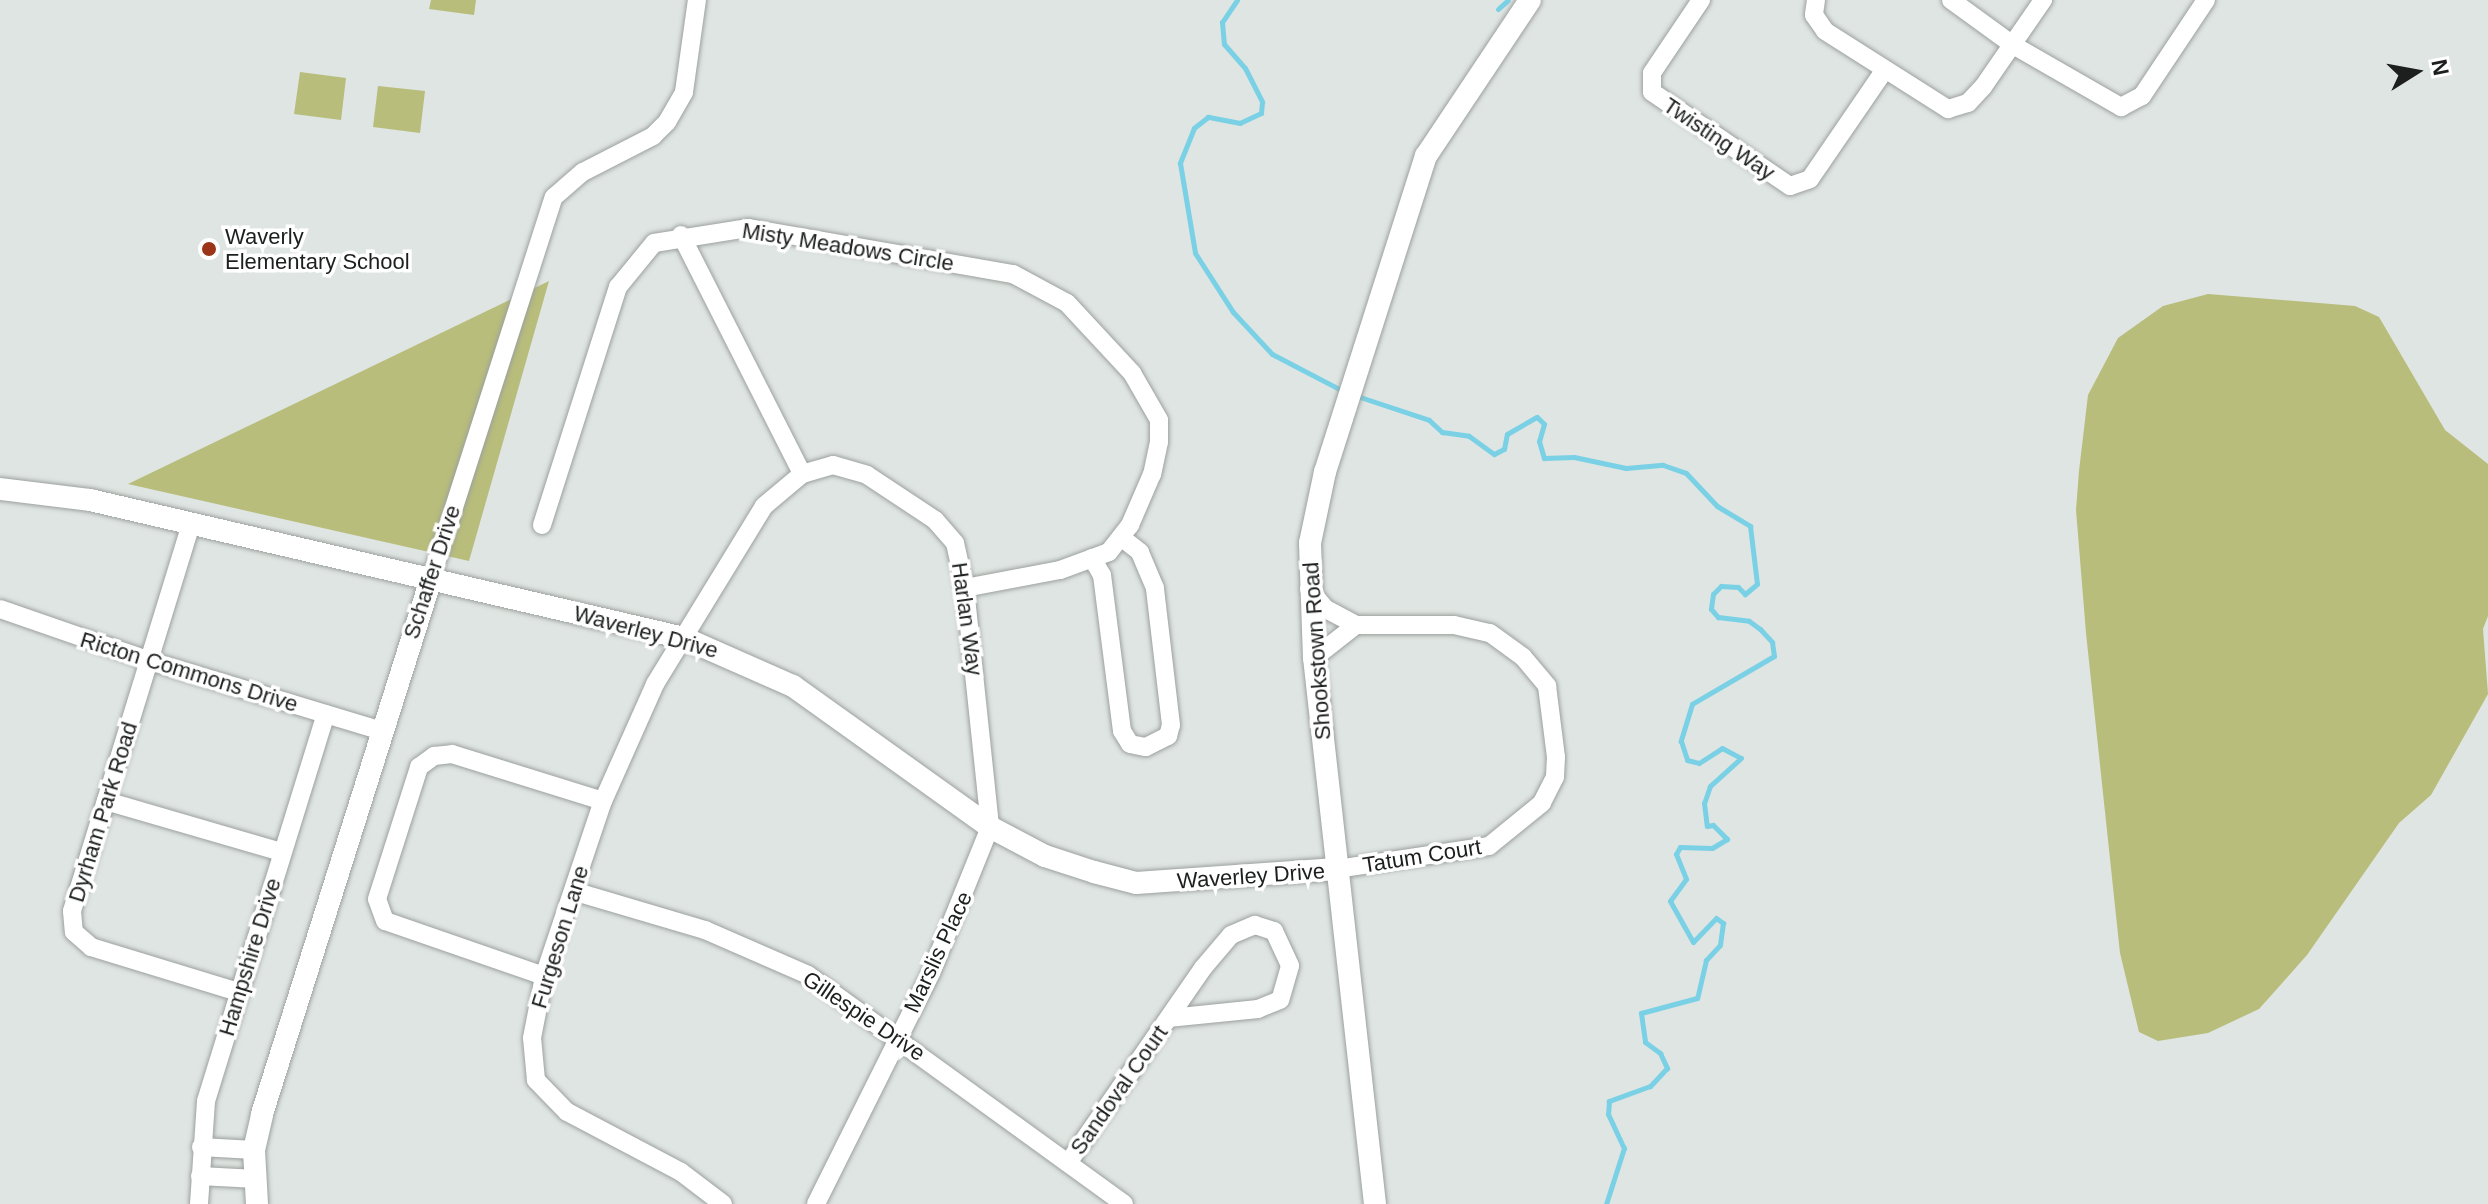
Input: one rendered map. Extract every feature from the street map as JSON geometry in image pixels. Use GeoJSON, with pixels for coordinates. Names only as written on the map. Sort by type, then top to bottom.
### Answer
{"type":"FeatureCollection","features":[{"type":"Feature","properties":{"kind":"street","name":"Schaffer Drive"},"geometry":{"type":"LineString","coordinates":[[257,1204],[254,1150],[379,730],[554,197],[583,172],[653,136],[667,122],[684,92],[697,0]]}},
{"type":"Feature","properties":{"kind":"street","name":"Shookstown Road"},"geometry":{"type":"LineString","coordinates":[[1375,1204],[1314,658],[1309,589],[1310,543],[1325,472],[1371,320],[1426,156],[1530,0]]}},
{"type":"Feature","properties":{"kind":"street","name":"Twisting Way"},"geometry":{"type":"LineString","coordinates":[[1701,0],[1652,73],[1652,92],[1790,186],[1810,179],[1884,71]]}},
{"type":"Feature","properties":{"kind":"street"},"geometry":{"type":"LineString","coordinates":[[1816,0],[1818,25],[1936,105],[1959,108],[1983,87],[2043,0]]}},
{"type":"Feature","properties":{"kind":"street"},"geometry":{"type":"LineString","coordinates":[[1951,0],[2013,45],[2121,107],[2142,96],[2206,0]]}},
{"type":"Feature","properties":{"kind":"street","name":"Misty Meadows Circle"},"geometry":{"type":"LineString","coordinates":[[542,525],[618,287],[654,243],[681,235],[749,228],[1013,274],[1067,303],[1132,373],[1159,420],[1152,474],[1121,537],[1109,552],[1092,558],[965,588]]}},
{"type":"Feature","properties":{"kind":"street"},"geometry":{"type":"LineString","coordinates":[[681,235],[802,474],[764,506],[684,638]]}},
{"type":"Feature","properties":{"kind":"street","name":"Harlan Way"},"geometry":{"type":"LineString","coordinates":[[802,474],[833,465],[867,475],[935,520],[955,543],[965,588],[990,827]]}},
{"type":"Feature","properties":{"kind":"street","name":"Waverley Drive"},"geometry":{"type":"LineString","coordinates":[[0,489],[90,500],[684,638],[793,686],[990,827],[1045,856],[1136,883],[1337,869]]}},
{"type":"Feature","properties":{"kind":"street","name":"Dyrham Park Road"},"geometry":{"type":"LineString","coordinates":[[191,524],[72,911],[74,932],[91,947],[238,992]]}},
{"type":"Feature","properties":{"kind":"street"},"geometry":{"type":"LineString","coordinates":[[1092,558],[1102,575],[1122,731],[1130,744],[1146,747],[1168,736],[1171,725],[1155,588],[1140,552],[1121,537]]}},
{"type":"Feature","properties":{"kind":"street"},"geometry":{"type":"LineString","coordinates":[[1309,589],[1326,609],[1356,625],[1314,658]]}},
{"type":"Feature","properties":{"kind":"street","name":"Ricton Commons Drive"},"geometry":{"type":"LineString","coordinates":[[0,609],[150,661],[379,730]]}},
{"type":"Feature","properties":{"kind":"street","name":"Tatum Court"},"geometry":{"type":"LineString","coordinates":[[1337,869],[1489,846],[1542,803],[1555,777],[1556,757],[1547,686],[1523,657],[1490,633],[1454,625],[1356,625]]}},
{"type":"Feature","properties":{"kind":"street","name":"Furgeson Lane"},"geometry":{"type":"LineString","coordinates":[[684,638],[655,684],[603,801],[544,976],[532,1038],[536,1080],[567,1112],[681,1172],[723,1204]]}},
{"type":"Feature","properties":{"kind":"street","name":"Hampshire Drive"},"geometry":{"type":"LineString","coordinates":[[199,1204],[206,1101],[326,714]]}},
{"type":"Feature","properties":{"kind":"street"},"geometry":{"type":"LineString","coordinates":[[544,976],[385,921],[377,899],[419,767],[434,756],[452,754],[603,801]]}},
{"type":"Feature","properties":{"kind":"street"},"geometry":{"type":"LineString","coordinates":[[106,801],[282,852]]}},
{"type":"Feature","properties":{"kind":"street","name":"Marslis Place"},"geometry":{"type":"LineString","coordinates":[[816,1204],[943,947],[990,827]]}},
{"type":"Feature","properties":{"kind":"street","name":"Gillespie Drive"},"geometry":{"type":"LineString","coordinates":[[573,891],[705,930],[795,969],[897,1037],[1124,1204]]}},
{"type":"Feature","properties":{"kind":"street","name":"Sandoval Court"},"geometry":{"type":"LineString","coordinates":[[1068,1163],[1170,1018],[1231,935],[1255,925],[1274,931],[1290,966],[1280,1000],[1258,1009],[1170,1018]]}},
{"type":"Feature","properties":{"kind":"street"},"geometry":{"type":"LineString","coordinates":[[201,1147],[254,1150]]}},
{"type":"Feature","properties":{"kind":"street"},"geometry":{"type":"LineString","coordinates":[[200,1176],[256,1179]]}},
{"type":"Feature","properties":{"kind":"green space"},"geometry":{"type":"Polygon","coordinates":[[[431,0],[476,0],[474,15],[429,9],[431,0]]]}},
{"type":"Feature","properties":{"kind":"green space"},"geometry":{"type":"Polygon","coordinates":[[[300,72],[346,78],[341,120],[294,114],[300,72]]]}},
{"type":"Feature","properties":{"kind":"green space"},"geometry":{"type":"Polygon","coordinates":[[[378,86],[425,91],[420,133],[373,127],[378,86]]]}},
{"type":"Feature","properties":{"kind":"green space"},"geometry":{"type":"Polygon","coordinates":[[[549,281],[469,561],[128,484],[549,281]]]}},
{"type":"Feature","properties":{"kind":"green space"},"geometry":{"type":"Polygon","coordinates":[[[2208,294],[2355,306],[2379,317],[2445,430],[2488,464],[2488,616],[2483,629],[2488,694],[2431,795],[2399,823],[2307,955],[2259,1009],[2208,1033],[2158,1041],[2139,1032],[2120,953],[2076,510],[2088,395],[2118,338],[2163,306],[2208,294]]]}},
{"type":"Feature","properties":{"kind":"waterway"},"geometry":{"type":"LineString","coordinates":[[1237,0],[1222,22],[1224,44],[1245,68],[1262,102],[1261,113],[1240,123],[1208,117],[1194,128],[1180,163],[1195,253],[1233,312],[1272,354],[1345,392]]}},
{"type":"Feature","properties":{"kind":"waterway"},"geometry":{"type":"LineString","coordinates":[[1498,9],[1508,0]]}},
{"type":"Feature","properties":{"kind":"waterway"},"geometry":{"type":"LineString","coordinates":[[1354,395],[1429,420],[1442,432],[1469,436],[1494,454],[1504,449],[1507,434],[1537,417],[1544,424],[1539,441],[1544,458],[1574,457],[1626,468],[1663,465],[1686,473],[1717,506],[1750,526],[1757,584],[1745,594],[1738,587],[1721,586],[1713,594],[1711,609],[1718,617],[1749,621],[1760,629],[1772,642],[1774,656],[1692,704],[1681,741],[1687,760],[1699,763],[1722,748],[1741,758],[1710,786],[1704,803],[1707,826],[1713,825],[1727,839],[1712,848],[1680,847],[1676,854],[1686,879],[1670,901],[1693,942],[1716,918],[1723,923],[1720,945],[1706,960],[1697,998],[1641,1013],[1645,1042],[1660,1053],[1667,1068],[1650,1086],[1609,1101],[1608,1114],[1624,1148],[1606,1204]]}},
{"type":"Feature","properties":{"kind":"place","name":"Waverly Elementary School"},"geometry":{"type":"Point","coordinates":[209,249]}}]}
